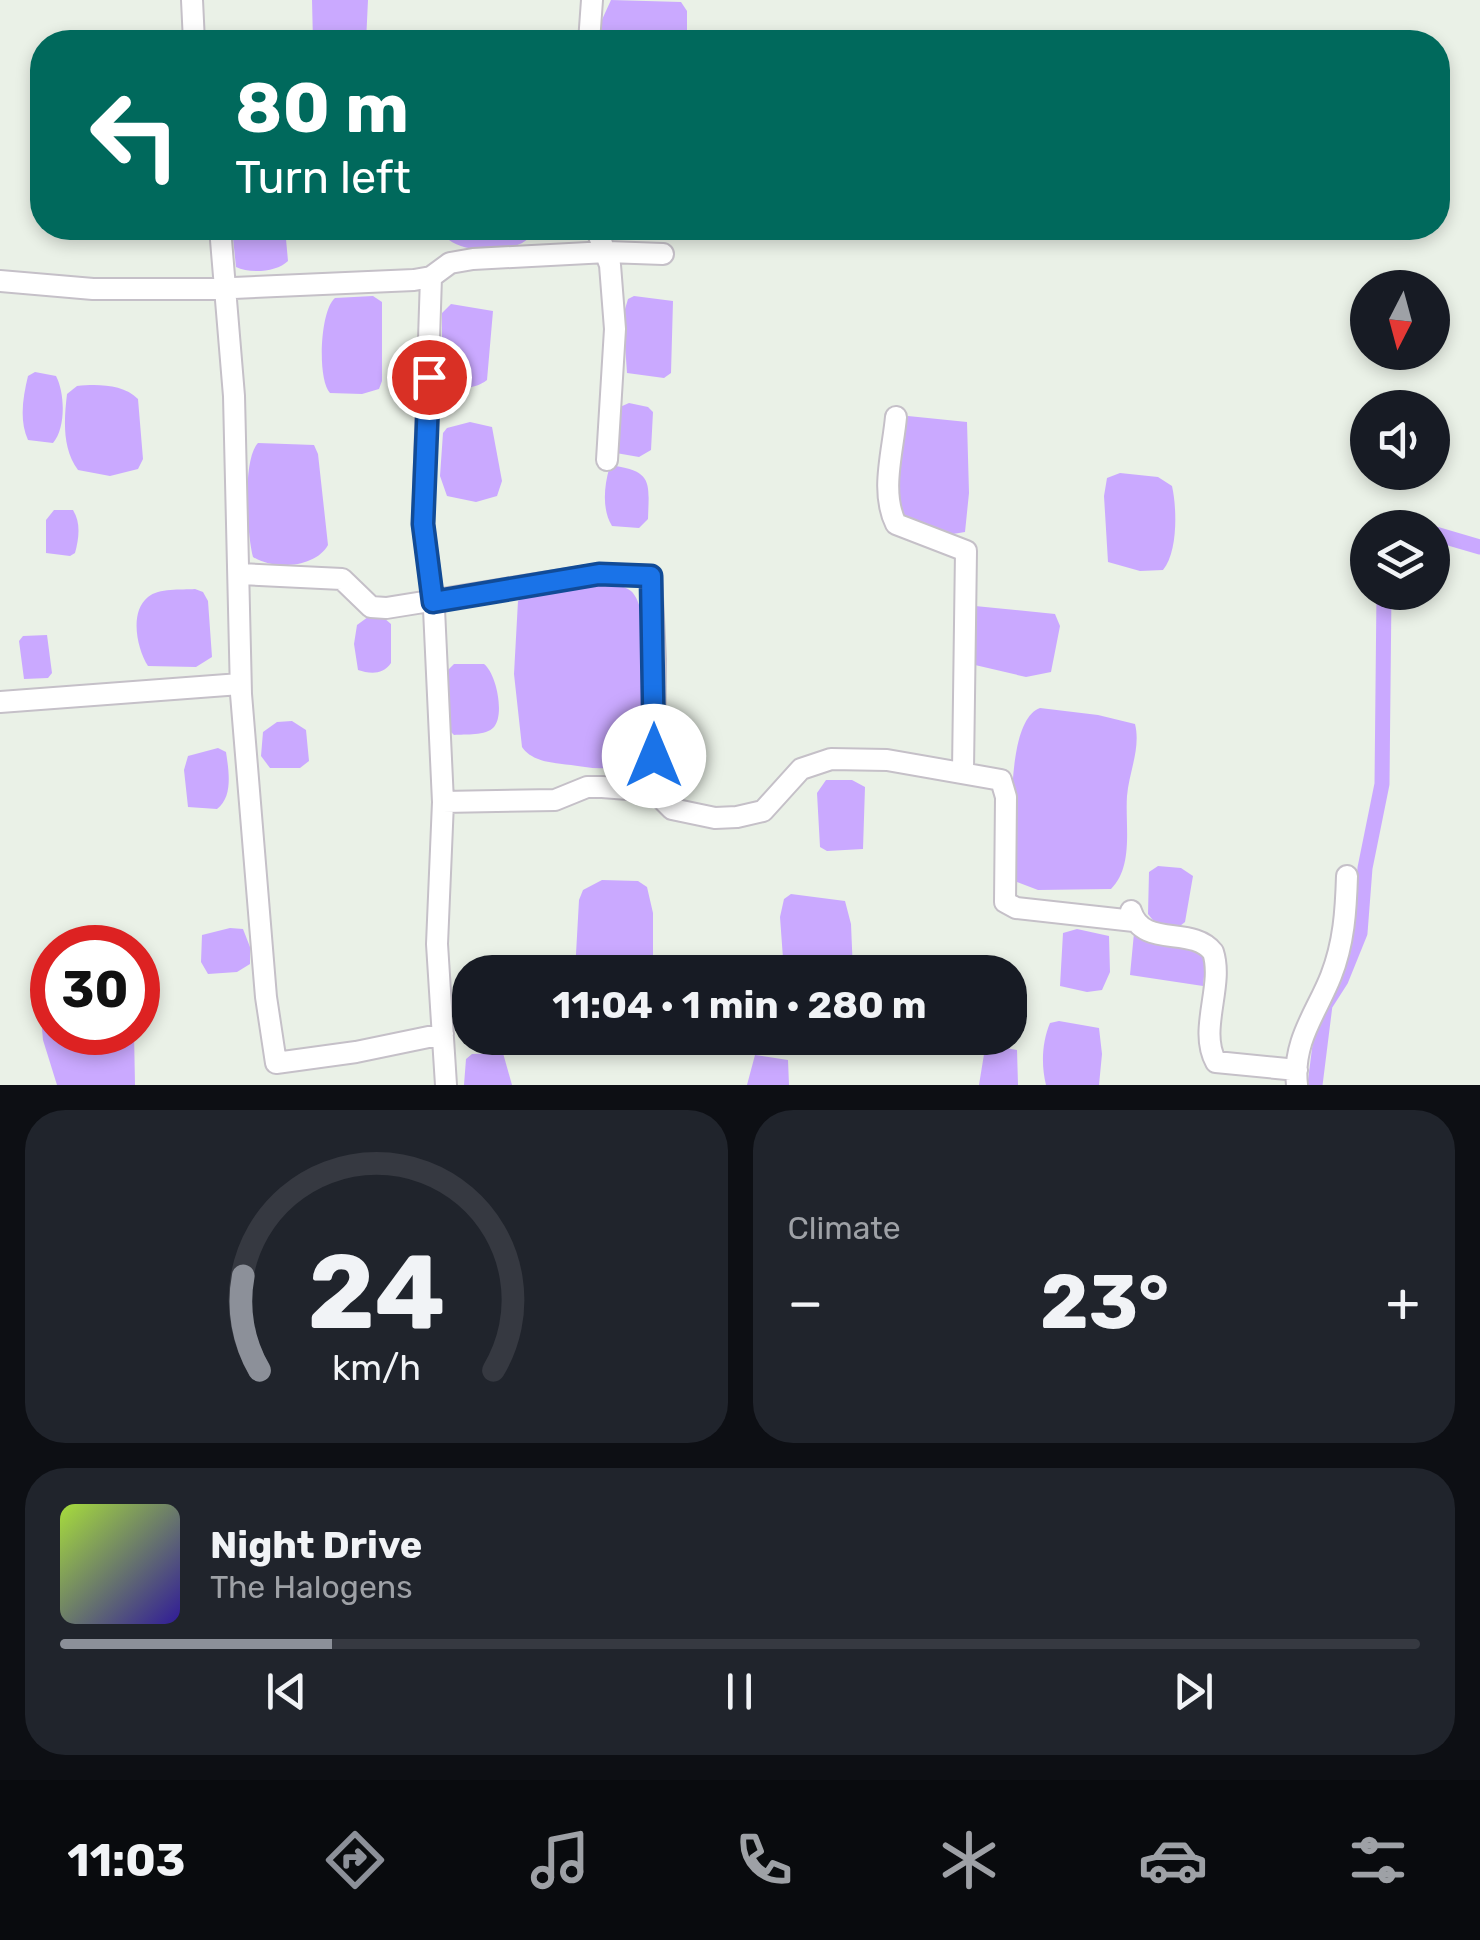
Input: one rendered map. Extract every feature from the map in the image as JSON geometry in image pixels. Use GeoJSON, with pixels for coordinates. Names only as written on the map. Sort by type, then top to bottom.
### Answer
{"type":"FeatureCollection","features":[{"type":"Feature","properties":{"kind":"street"},"geometry":{"type":"LineString","coordinates":[[192,0],[193,30]]}},
{"type":"Feature","properties":{"kind":"street"},"geometry":{"type":"LineString","coordinates":[[589,30],[592,0]]}},
{"type":"Feature","properties":{"kind":"street"},"geometry":{"type":"LineString","coordinates":[[221,240],[234,396],[241,574],[240,684],[266,998],[276,1063],[443,1034]]}},
{"type":"Feature","properties":{"kind":"street"},"geometry":{"type":"LineString","coordinates":[[602,240],[607,252],[615,329],[607,460]]}},
{"type":"Feature","properties":{"kind":"street"},"geometry":{"type":"LineString","coordinates":[[0,281],[93,288],[225,288],[431,278],[450,262],[462,261],[607,252],[663,254]]}},
{"type":"Feature","properties":{"kind":"street"},"geometry":{"type":"LineString","coordinates":[[431,278],[423,524],[433,602],[443,802],[438,944],[446,1085]]}},
{"type":"Feature","properties":{"kind":"street"},"geometry":{"type":"LineString","coordinates":[[896,417],[888,494],[889,510],[896,524],[966,551],[963,770]]}},
{"type":"Feature","properties":{"kind":"street"},"geometry":{"type":"LineString","coordinates":[[241,574],[342,579],[371,607],[433,602],[599,574],[651,576],[654,791]]}},
{"type":"Feature","properties":{"kind":"street"},"geometry":{"type":"LineString","coordinates":[[0,702],[240,684]]}},
{"type":"Feature","properties":{"kind":"street"},"geometry":{"type":"LineString","coordinates":[[443,802],[555,800],[602,786],[654,791],[672,809],[715,818],[763,811],[788,779],[816,762],[886,760],[963,770],[1001,780],[1006,797],[1005,902],[1016,908],[1133,916],[1151,933],[1196,940],[1213,952],[1216,972],[1210,1040],[1216,1062],[1297,1077],[1312,1009],[1330,979],[1342,944],[1346,876]]}},
{"type":"Feature","properties":{"kind":"shaded area"},"geometry":{"type":"Polygon","coordinates":[[[312,0],[368,0],[367,30],[313,30],[312,0]]]}},
{"type":"Feature","properties":{"kind":"shaded area"},"geometry":{"type":"Polygon","coordinates":[[[611,0],[681,2],[687,11],[687,30],[600,30],[611,0]]]}},
{"type":"Feature","properties":{"kind":"shaded area"},"geometry":{"type":"Polygon","coordinates":[[[233,240],[286,240],[288,261],[277,268],[248,271],[236,267],[233,240]]]}},
{"type":"Feature","properties":{"kind":"shaded area"},"geometry":{"type":"Polygon","coordinates":[[[449,240],[526,240],[496,250],[458,245],[449,240]]]}},
{"type":"Feature","properties":{"kind":"shaded area"},"geometry":{"type":"Polygon","coordinates":[[[373,296],[382,302],[379,389],[362,394],[330,393],[322,360],[323,330],[330,305],[335,298],[373,296]]]}},
{"type":"Feature","properties":{"kind":"shaded area"},"geometry":{"type":"Polygon","coordinates":[[[634,296],[673,301],[671,373],[664,378],[627,373],[623,316],[628,299],[634,296]]]}},
{"type":"Feature","properties":{"kind":"shaded area"},"geometry":{"type":"Polygon","coordinates":[[[451,304],[493,311],[487,380],[476,386],[459,388],[442,383],[442,313],[451,304]]]}},
{"type":"Feature","properties":{"kind":"shaded area"},"geometry":{"type":"Polygon","coordinates":[[[35,372],[56,376],[61,392],[62,420],[53,443],[28,440],[25,432],[25,392],[28,376],[35,372]]]}},
{"type":"Feature","properties":{"kind":"shaded area"},"geometry":{"type":"Polygon","coordinates":[[[77,386],[117,388],[138,399],[143,459],[138,469],[110,476],[78,470],[69,452],[65,424],[67,394],[77,386]]]}},
{"type":"Feature","properties":{"kind":"shaded area"},"geometry":{"type":"Polygon","coordinates":[[[629,403],[653,412],[651,450],[639,457],[616,453],[620,407],[629,403]]]}},
{"type":"Feature","properties":{"kind":"shaded area"},"geometry":{"type":"Polygon","coordinates":[[[908,416],[967,422],[969,493],[965,532],[953,534],[901,520],[895,506],[903,422],[908,416]]]}},
{"type":"Feature","properties":{"kind":"shaded area"},"geometry":{"type":"Polygon","coordinates":[[[470,422],[492,427],[502,481],[497,496],[476,502],[447,496],[440,476],[443,433],[447,428],[470,422]]]}},
{"type":"Feature","properties":{"kind":"shaded area"},"geometry":{"type":"Polygon","coordinates":[[[258,443],[314,445],[318,454],[328,545],[305,562],[272,564],[253,557],[248,480],[258,443]]]}},
{"type":"Feature","properties":{"kind":"shaded area"},"geometry":{"type":"Polygon","coordinates":[[[616,466],[637,472],[646,482],[648,519],[639,528],[612,526],[609,520],[606,483],[609,469],[616,466]]]}},
{"type":"Feature","properties":{"kind":"shaded area"},"geometry":{"type":"Polygon","coordinates":[[[1120,473],[1158,477],[1172,486],[1174,541],[1163,570],[1140,571],[1108,562],[1104,496],[1107,478],[1120,473]]]}},
{"type":"Feature","properties":{"kind":"shaded area"},"geometry":{"type":"Polygon","coordinates":[[[54,510],[73,510],[76,515],[78,542],[70,556],[46,553],[46,520],[54,510]]]}},
{"type":"Feature","properties":{"kind":"shaded area"},"geometry":{"type":"Polygon","coordinates":[[[578,585],[626,588],[639,603],[643,623],[645,676],[638,728],[623,761],[605,768],[544,761],[522,747],[514,674],[518,601],[532,593],[578,585]]]}},
{"type":"Feature","properties":{"kind":"shaded area"},"geometry":{"type":"Polygon","coordinates":[[[158,592],[203,592],[208,601],[212,657],[196,667],[148,666],[137,631],[142,604],[158,592]]]}},
{"type":"Feature","properties":{"kind":"shaded area"},"geometry":{"type":"Polygon","coordinates":[[[975,606],[1055,614],[1060,626],[1051,672],[1026,677],[975,665],[975,606]]]}},
{"type":"Feature","properties":{"kind":"shaded area"},"geometry":{"type":"Polygon","coordinates":[[[368,617],[384,618],[391,624],[391,663],[376,672],[358,670],[354,644],[357,625],[368,617]]]}},
{"type":"Feature","properties":{"kind":"shaded area"},"geometry":{"type":"Polygon","coordinates":[[[47,635],[52,673],[48,678],[24,679],[19,641],[23,636],[47,635]]]}},
{"type":"Feature","properties":{"kind":"shaded area"},"geometry":{"type":"Polygon","coordinates":[[[454,664],[484,664],[488,669],[499,704],[497,721],[490,730],[454,735],[451,732],[446,672],[454,664]]]}},
{"type":"Feature","properties":{"kind":"shaded area"},"geometry":{"type":"Polygon","coordinates":[[[1040,708],[1135,724],[1136,751],[1127,796],[1126,857],[1111,889],[1038,890],[1017,882],[1012,816],[1015,760],[1028,718],[1040,708]]]}},
{"type":"Feature","properties":{"kind":"shaded area"},"geometry":{"type":"Polygon","coordinates":[[[292,721],[306,730],[309,761],[300,768],[270,768],[261,756],[263,732],[277,722],[292,721]]]}},
{"type":"Feature","properties":{"kind":"shaded area"},"geometry":{"type":"Polygon","coordinates":[[[218,748],[226,752],[226,798],[217,809],[188,807],[184,770],[188,756],[218,748]]]}},
{"type":"Feature","properties":{"kind":"shaded area"},"geometry":{"type":"Polygon","coordinates":[[[826,780],[852,780],[865,787],[863,849],[827,851],[820,847],[817,793],[826,780]]]}},
{"type":"Feature","properties":{"kind":"shaded area"},"geometry":{"type":"Polygon","coordinates":[[[1158,866],[1181,868],[1193,876],[1185,922],[1180,926],[1156,924],[1148,914],[1149,872],[1158,866]]]}},
{"type":"Feature","properties":{"kind":"shaded area"},"geometry":{"type":"Polygon","coordinates":[[[602,880],[638,881],[647,887],[653,913],[653,955],[576,955],[583,890],[602,880]]]}},
{"type":"Feature","properties":{"kind":"shaded area"},"geometry":{"type":"Polygon","coordinates":[[[791,894],[845,901],[852,955],[783,955],[780,917],[784,899],[791,894]]]}},
{"type":"Feature","properties":{"kind":"shaded area"},"geometry":{"type":"Polygon","coordinates":[[[243,929],[250,947],[250,964],[237,972],[208,974],[201,962],[202,935],[243,929]]]}},
{"type":"Feature","properties":{"kind":"shaded area"},"geometry":{"type":"Polygon","coordinates":[[[1077,929],[1109,936],[1110,972],[1102,990],[1087,992],[1060,986],[1063,933],[1077,929]]]}},
{"type":"Feature","properties":{"kind":"shaded area"},"geometry":{"type":"Polygon","coordinates":[[[1134,933],[1195,948],[1206,958],[1203,986],[1130,975],[1134,933]]]}},
{"type":"Feature","properties":{"kind":"shaded area"},"geometry":{"type":"Polygon","coordinates":[[[1050,1023],[1099,1028],[1099,1085],[1046,1085],[1045,1038],[1050,1023]]]}},
{"type":"Feature","properties":{"kind":"shaded area"},"geometry":{"type":"Polygon","coordinates":[[[48,1055],[134,1055],[135,1085],[57,1085],[48,1055]]]}},
{"type":"Feature","properties":{"kind":"shaded area"},"geometry":{"type":"Polygon","coordinates":[[[471,1055],[504,1055],[512,1085],[464,1085],[466,1059],[471,1055]]]}},
{"type":"Feature","properties":{"kind":"shaded area"},"geometry":{"type":"Polygon","coordinates":[[[755,1055],[788,1060],[789,1085],[747,1085],[755,1055]]]}},
{"type":"Feature","properties":{"kind":"shaded area"},"geometry":{"type":"Polygon","coordinates":[[[984,1055],[1017,1055],[1018,1085],[979,1085],[984,1055]]]}},
{"type":"Feature","properties":{"kind":"waterway"},"geometry":{"type":"LineString","coordinates":[[1450,538],[1480,547]]}},
{"type":"Feature","properties":{"kind":"waterway"},"geometry":{"type":"LineString","coordinates":[[1315,1085],[1325,1005],[1341,980],[1360,933],[1365,868],[1382,784],[1384,610]]}},
{"type":"Feature","properties":{"kind":"route"},"geometry":{"type":"LineString","coordinates":[[429,377],[423,524],[433,602],[599,574],[651,576],[654,756]]}}]}
